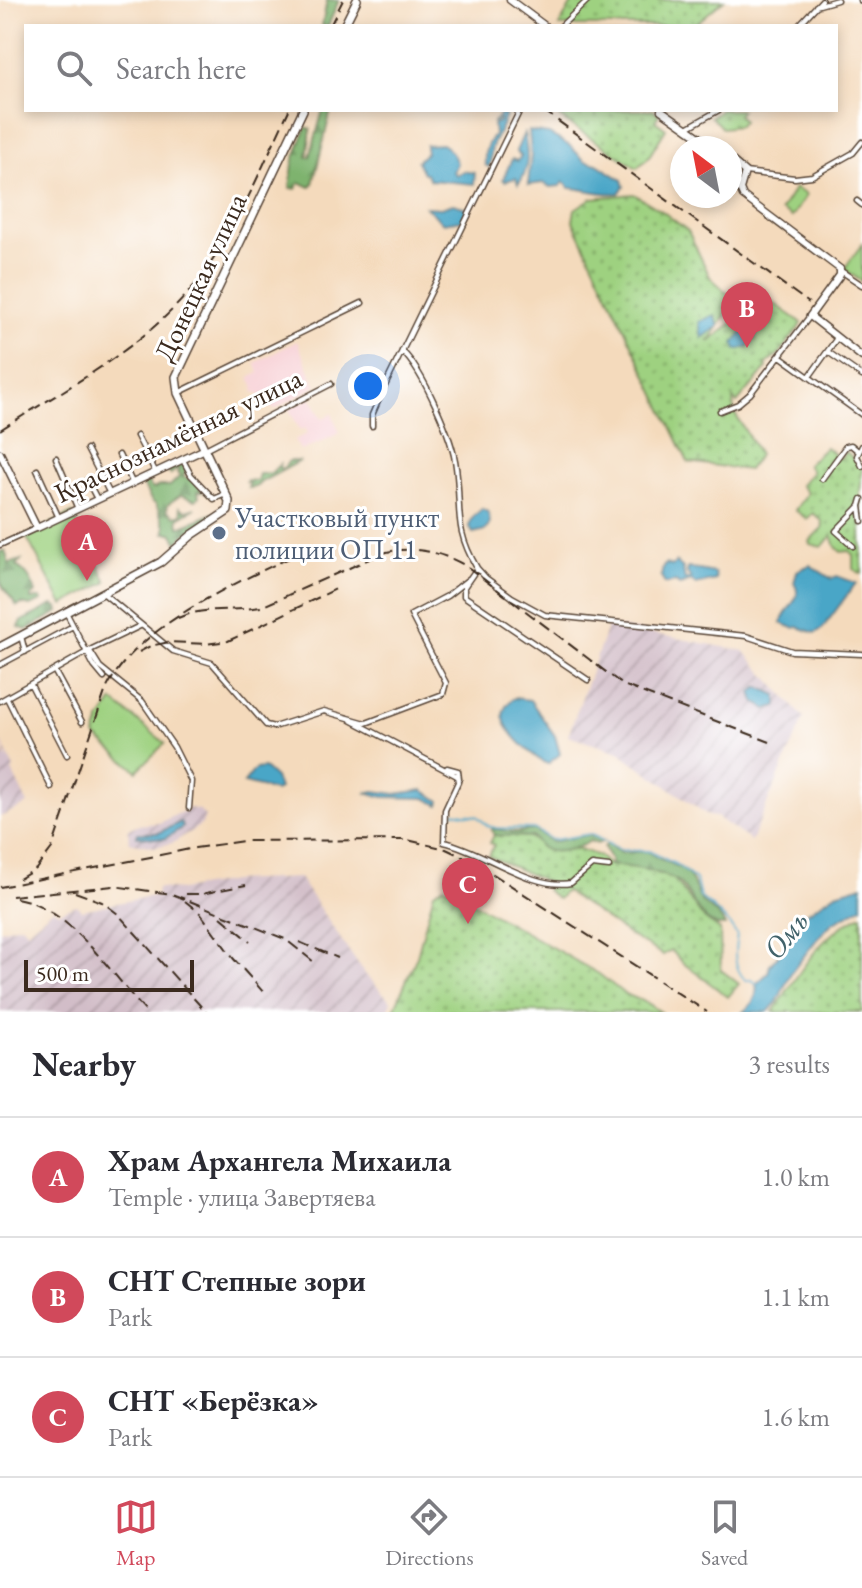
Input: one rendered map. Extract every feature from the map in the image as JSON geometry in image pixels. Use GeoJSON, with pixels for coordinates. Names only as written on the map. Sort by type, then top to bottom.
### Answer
{"type":"FeatureCollection","features":[{"type":"Feature","properties":{"kind":"main road"},"geometry":{"type":"LineString","coordinates":[[345,24],[357,0]]}},
{"type":"Feature","properties":{"kind":"main road","name":"Донецкая улица"},"geometry":{"type":"LineString","coordinates":[[102,593],[167,559],[192,535],[230,508],[178,393],[176,377],[302,112]]}},
{"type":"Feature","properties":{"kind":"main road"},"geometry":{"type":"LineString","coordinates":[[0,647],[102,593]]}},
{"type":"Feature","properties":{"kind":"street"},"geometry":{"type":"LineString","coordinates":[[510,0],[542,24]]}},
{"type":"Feature","properties":{"kind":"street"},"geometry":{"type":"LineString","coordinates":[[563,24],[588,0]]}},
{"type":"Feature","properties":{"kind":"street"},"geometry":{"type":"LineString","coordinates":[[800,24],[822,0]]}},
{"type":"Feature","properties":{"kind":"street"},"geometry":{"type":"LineString","coordinates":[[814,7],[837,0]]}},
{"type":"Feature","properties":{"kind":"street"},"geometry":{"type":"LineString","coordinates":[[372,426],[374,407],[519,112]]}},
{"type":"Feature","properties":{"kind":"street"},"geometry":{"type":"LineString","coordinates":[[664,112],[698,136]]}},
{"type":"Feature","properties":{"kind":"street"},"geometry":{"type":"LineString","coordinates":[[687,128],[715,112]]}},
{"type":"Feature","properties":{"kind":"street"},"geometry":{"type":"LineString","coordinates":[[742,169],[795,178],[812,176],[853,153],[862,142]]}},
{"type":"Feature","properties":{"kind":"street"},"geometry":{"type":"LineString","coordinates":[[745,172],[740,189],[743,196],[862,285]]}},
{"type":"Feature","properties":{"kind":"street"},"geometry":{"type":"LineString","coordinates":[[857,201],[862,205]]}},
{"type":"Feature","properties":{"kind":"street"},"geometry":{"type":"LineString","coordinates":[[720,411],[744,400],[841,271]]}},
{"type":"Feature","properties":{"kind":"street"},"geometry":{"type":"LineString","coordinates":[[178,393],[362,303]]}},
{"type":"Feature","properties":{"kind":"street"},"geometry":{"type":"LineString","coordinates":[[810,316],[862,357]]}},
{"type":"Feature","properties":{"kind":"street"},"geometry":{"type":"LineString","coordinates":[[809,377],[837,338]]}},
{"type":"Feature","properties":{"kind":"street"},"geometry":{"type":"LineString","coordinates":[[402,351],[424,386],[450,440],[457,470],[462,538],[477,568],[512,597],[545,615],[746,636],[792,651],[862,654]]}},
{"type":"Feature","properties":{"kind":"street"},"geometry":{"type":"LineString","coordinates":[[828,352],[862,376]]}},
{"type":"Feature","properties":{"kind":"street"},"geometry":{"type":"LineString","coordinates":[[780,356],[862,415]]}},
{"type":"Feature","properties":{"kind":"street","name":"Краснознамённая улица"},"geometry":{"type":"LineString","coordinates":[[0,545],[156,474],[331,384]]}},
{"type":"Feature","properties":{"kind":"street"},"geometry":{"type":"LineString","coordinates":[[137,436],[156,474]]}},
{"type":"Feature","properties":{"kind":"street"},"geometry":{"type":"LineString","coordinates":[[822,479],[846,446],[860,448],[857,458],[862,466]]}},
{"type":"Feature","properties":{"kind":"street"},"geometry":{"type":"LineString","coordinates":[[87,449],[110,494]]}},
{"type":"Feature","properties":{"kind":"street"},"geometry":{"type":"LineString","coordinates":[[0,453],[37,528]]}},
{"type":"Feature","properties":{"kind":"street"},"geometry":{"type":"LineString","coordinates":[[119,455],[133,485]]}},
{"type":"Feature","properties":{"kind":"street"},"geometry":{"type":"LineString","coordinates":[[56,458],[78,509]]}},
{"type":"Feature","properties":{"kind":"street"},"geometry":{"type":"LineString","coordinates":[[183,460],[191,475],[214,499],[226,494]]}},
{"type":"Feature","properties":{"kind":"street"},"geometry":{"type":"LineString","coordinates":[[37,470],[59,518]]}},
{"type":"Feature","properties":{"kind":"street"},"geometry":{"type":"LineString","coordinates":[[87,480],[97,499]]}},
{"type":"Feature","properties":{"kind":"street"},"geometry":{"type":"LineString","coordinates":[[862,499],[862,521]]}},
{"type":"Feature","properties":{"kind":"street"},"geometry":{"type":"LineString","coordinates":[[853,546],[836,531],[860,506]]}},
{"type":"Feature","properties":{"kind":"street"},"geometry":{"type":"LineString","coordinates":[[477,568],[462,593],[467,601],[588,680]]}},
{"type":"Feature","properties":{"kind":"street"},"geometry":{"type":"LineString","coordinates":[[349,719],[374,722],[443,694],[446,683],[411,615],[447,596],[470,578]]}},
{"type":"Feature","properties":{"kind":"street"},"geometry":{"type":"LineString","coordinates":[[102,593],[173,651],[212,663],[266,725],[274,727],[317,712],[330,711],[444,767],[459,779],[445,810],[444,842],[475,851],[549,884],[571,883],[592,865],[609,867]]}},
{"type":"Feature","properties":{"kind":"street"},"geometry":{"type":"LineString","coordinates":[[66,612],[104,678]]}},
{"type":"Feature","properties":{"kind":"street"},"geometry":{"type":"LineString","coordinates":[[0,665],[73,626]]}},
{"type":"Feature","properties":{"kind":"street"},"geometry":{"type":"LineString","coordinates":[[0,701],[140,626]]}},
{"type":"Feature","properties":{"kind":"street"},"geometry":{"type":"LineString","coordinates":[[21,636],[25,652]]}},
{"type":"Feature","properties":{"kind":"street"},"geometry":{"type":"LineString","coordinates":[[88,652],[100,667],[142,701],[174,747],[191,781],[189,808]]}},
{"type":"Feature","properties":{"kind":"street"},"geometry":{"type":"LineString","coordinates":[[55,672],[82,722]]}},
{"type":"Feature","properties":{"kind":"street"},"geometry":{"type":"LineString","coordinates":[[31,685],[67,755]]}},
{"type":"Feature","properties":{"kind":"street"},"geometry":{"type":"LineString","coordinates":[[7,698],[51,787]]}},
{"type":"Feature","properties":{"kind":"shaded area"},"geometry":{"type":"Polygon","coordinates":[[[297,341],[316,386],[275,409],[265,406],[260,395],[253,391],[254,386],[249,378],[259,373],[255,363],[297,341]]]}},
{"type":"Feature","properties":{"kind":"shaded area"},"geometry":{"type":"Polygon","coordinates":[[[311,398],[322,419],[332,414],[340,433],[301,451],[294,440],[307,434],[305,428],[300,430],[289,409],[311,398]]]}},
{"type":"Feature","properties":{"kind":"shaded area"},"geometry":{"type":"Polygon","coordinates":[[[608,625],[744,651],[804,718],[751,841],[717,817],[709,816],[619,752],[568,736],[608,625]]]}},
{"type":"Feature","properties":{"kind":"shaded area"},"geometry":{"type":"Polygon","coordinates":[[[0,736],[28,804],[0,817],[0,747],[8,761],[0,736]]]}},
{"type":"Feature","properties":{"kind":"shaded area"},"geometry":{"type":"Polygon","coordinates":[[[190,808],[199,810],[205,817],[202,824],[173,843],[154,847],[129,842],[128,829],[159,823],[190,808]]]}},
{"type":"Feature","properties":{"kind":"shaded area"},"geometry":{"type":"Polygon","coordinates":[[[299,878],[364,973],[391,1001],[387,1012],[0,1012],[0,930],[21,925],[27,931],[53,909],[59,912],[77,905],[82,910],[156,897],[157,888],[181,890],[232,881],[299,878]]]}},
{"type":"Feature","properties":{"kind":"green space"},"geometry":{"type":"Polygon","coordinates":[[[327,0],[339,0],[329,24],[322,24],[327,0]]]}},
{"type":"Feature","properties":{"kind":"green space"},"geometry":{"type":"Polygon","coordinates":[[[574,0],[724,0],[695,24],[560,24],[574,0]]]}},
{"type":"Feature","properties":{"kind":"green space"},"geometry":{"type":"Polygon","coordinates":[[[322,112],[331,112],[313,184],[310,187],[300,182],[296,189],[290,188],[293,163],[306,127],[311,129],[307,157],[310,157],[322,112]]]}},
{"type":"Feature","properties":{"kind":"green space"},"geometry":{"type":"Polygon","coordinates":[[[560,112],[656,112],[659,114],[655,121],[666,129],[648,158],[637,168],[559,117],[560,112]]]}},
{"type":"Feature","properties":{"kind":"green space"},"geometry":{"type":"Polygon","coordinates":[[[718,112],[740,112],[738,115],[743,121],[738,126],[722,128],[711,117],[718,112]]]}},
{"type":"Feature","properties":{"kind":"green space"},"geometry":{"type":"Polygon","coordinates":[[[795,188],[806,195],[792,217],[781,210],[795,188]]]}},
{"type":"Feature","properties":{"kind":"green space"},"geometry":{"type":"Polygon","coordinates":[[[634,194],[688,231],[710,277],[735,300],[709,342],[765,297],[802,323],[737,403],[733,399],[734,412],[759,454],[748,470],[688,462],[573,221],[575,209],[592,198],[634,194]]]}},
{"type":"Feature","properties":{"kind":"green space"},"geometry":{"type":"Polygon","coordinates":[[[862,244],[862,282],[844,269],[862,244]]]}},
{"type":"Feature","properties":{"kind":"green space"},"geometry":{"type":"Polygon","coordinates":[[[826,447],[840,459],[846,451],[862,468],[862,574],[853,569],[853,555],[849,551],[841,552],[832,535],[822,547],[810,544],[809,541],[823,527],[822,521],[813,513],[807,519],[795,510],[807,493],[800,485],[812,472],[807,465],[826,447]]]}},
{"type":"Feature","properties":{"kind":"green space"},"geometry":{"type":"Polygon","coordinates":[[[289,461],[300,461],[256,487],[248,488],[250,483],[247,480],[257,481],[259,474],[271,473],[280,464],[280,469],[283,469],[289,461]]]}},
{"type":"Feature","properties":{"kind":"green space"},"geometry":{"type":"Polygon","coordinates":[[[183,462],[186,471],[183,477],[195,481],[203,492],[197,491],[199,496],[196,500],[181,495],[168,504],[167,510],[174,516],[182,514],[180,507],[186,511],[196,508],[178,518],[179,527],[212,514],[211,518],[178,542],[172,533],[165,533],[156,504],[142,483],[149,480],[153,489],[170,486],[180,476],[177,473],[179,469],[171,474],[167,470],[183,462]]]}},
{"type":"Feature","properties":{"kind":"green space"},"geometry":{"type":"Polygon","coordinates":[[[72,513],[107,582],[63,605],[26,536],[72,513]]]}},
{"type":"Feature","properties":{"kind":"green space"},"geometry":{"type":"Polygon","coordinates":[[[5,550],[9,564],[21,560],[16,566],[29,577],[36,593],[31,599],[41,598],[42,601],[30,606],[17,606],[5,590],[0,580],[0,552],[5,550]]]}},
{"type":"Feature","properties":{"kind":"green space"},"geometry":{"type":"Polygon","coordinates":[[[53,605],[58,607],[59,612],[26,630],[19,627],[22,621],[53,605]]]}},
{"type":"Feature","properties":{"kind":"green space"},"geometry":{"type":"Polygon","coordinates":[[[113,701],[165,743],[137,771],[95,736],[100,720],[113,701]]]}},
{"type":"Feature","properties":{"kind":"green space"},"geometry":{"type":"Polygon","coordinates":[[[493,829],[516,832],[534,830],[552,842],[587,835],[604,841],[597,844],[590,841],[553,851],[542,848],[533,837],[494,835],[493,829]]]}},
{"type":"Feature","properties":{"kind":"green space"},"geometry":{"type":"Polygon","coordinates":[[[494,835],[529,837],[549,850],[580,849],[599,856],[609,865],[639,867],[674,879],[703,917],[720,930],[721,970],[739,984],[728,997],[671,950],[663,955],[565,891],[558,899],[546,890],[549,883],[489,856],[494,835]]]}},
{"type":"Feature","properties":{"kind":"green space"},"geometry":{"type":"Polygon","coordinates":[[[607,844],[621,853],[648,851],[683,870],[702,901],[720,917],[725,926],[716,925],[702,916],[683,887],[671,877],[609,865],[611,862],[604,847],[607,844]]]}},
{"type":"Feature","properties":{"kind":"green space"},"geometry":{"type":"Polygon","coordinates":[[[444,886],[599,974],[623,993],[661,1012],[393,1012],[417,956],[434,892],[444,886]]]}},
{"type":"Feature","properties":{"kind":"green space"},"geometry":{"type":"Polygon","coordinates":[[[862,915],[862,1012],[773,1012],[821,944],[862,915]]]}},
{"type":"Feature","properties":{"kind":"water"},"geometry":{"type":"Polygon","coordinates":[[[501,114],[506,115],[492,147],[489,167],[485,165],[486,148],[494,135],[493,125],[500,121],[492,123],[501,114]]]}},
{"type":"Feature","properties":{"kind":"water"},"geometry":{"type":"Polygon","coordinates":[[[529,131],[549,134],[570,146],[585,161],[597,164],[622,180],[624,187],[619,193],[600,193],[570,188],[564,182],[560,186],[550,187],[543,183],[528,185],[531,155],[529,131]]]}},
{"type":"Feature","properties":{"kind":"water"},"geometry":{"type":"Polygon","coordinates":[[[524,133],[525,173],[518,184],[516,178],[505,181],[503,179],[512,159],[517,161],[521,156],[516,151],[524,133]]]}},
{"type":"Feature","properties":{"kind":"water"},"geometry":{"type":"Polygon","coordinates":[[[442,144],[457,163],[453,172],[456,175],[463,171],[475,173],[474,184],[430,180],[423,173],[417,161],[426,153],[426,145],[442,144]]]}},
{"type":"Feature","properties":{"kind":"water"},"geometry":{"type":"Polygon","coordinates":[[[453,204],[467,208],[462,220],[443,223],[426,207],[441,208],[453,204]]]}},
{"type":"Feature","properties":{"kind":"water"},"geometry":{"type":"Polygon","coordinates":[[[714,315],[719,326],[702,338],[699,322],[714,315]]]}},
{"type":"Feature","properties":{"kind":"water"},"geometry":{"type":"Polygon","coordinates":[[[752,328],[757,333],[754,340],[736,350],[734,343],[741,334],[752,328]]]}},
{"type":"Feature","properties":{"kind":"water"},"geometry":{"type":"Polygon","coordinates":[[[482,509],[488,512],[490,523],[486,530],[473,533],[469,526],[482,509]]]}},
{"type":"Feature","properties":{"kind":"water"},"geometry":{"type":"Polygon","coordinates":[[[676,562],[683,568],[685,580],[691,578],[688,568],[715,573],[716,580],[696,585],[691,581],[679,585],[676,582],[665,584],[661,577],[663,567],[676,562]]]}},
{"type":"Feature","properties":{"kind":"water"},"geometry":{"type":"Polygon","coordinates":[[[810,565],[832,579],[837,576],[856,583],[822,629],[815,633],[781,623],[796,598],[794,583],[797,571],[810,565]]]}},
{"type":"Feature","properties":{"kind":"water"},"geometry":{"type":"Polygon","coordinates":[[[759,687],[777,695],[777,706],[767,709],[755,702],[752,692],[759,687]]]}},
{"type":"Feature","properties":{"kind":"water"},"geometry":{"type":"Polygon","coordinates":[[[514,698],[530,700],[555,736],[560,754],[548,764],[523,745],[506,725],[504,710],[514,698]]]}},
{"type":"Feature","properties":{"kind":"water"},"geometry":{"type":"Polygon","coordinates":[[[264,768],[275,778],[279,789],[275,791],[244,783],[255,769],[264,768]]]}},
{"type":"Feature","properties":{"kind":"water"},"geometry":{"type":"Polygon","coordinates":[[[423,790],[440,801],[439,805],[425,798],[384,797],[366,793],[396,794],[423,790]]]}},
{"type":"Feature","properties":{"kind":"water"},"geometry":{"type":"Polygon","coordinates":[[[181,822],[183,827],[164,839],[137,836],[138,833],[158,833],[181,822]]]}},
{"type":"Feature","properties":{"kind":"water"},"geometry":{"type":"Polygon","coordinates":[[[862,885],[862,907],[832,923],[817,939],[791,973],[777,1002],[768,1012],[743,1012],[754,1000],[756,984],[768,973],[770,965],[786,946],[805,914],[836,893],[862,885]]]}},
{"type":"Feature","properties":{"kind":"waterway"},"geometry":{"type":"LineString","coordinates":[[453,812],[477,816],[488,826],[496,828],[534,829],[552,840],[590,834],[620,850],[649,851],[677,865],[696,880],[700,897],[733,930],[737,936],[735,953],[738,969],[745,980],[757,984]]}},
{"type":"Feature","properties":{"kind":"railway"},"geometry":{"type":"LineString","coordinates":[[331,24],[343,0]]}},
{"type":"Feature","properties":{"kind":"railway"},"geometry":{"type":"LineString","coordinates":[[0,430],[127,349],[192,288],[234,225],[288,112]]}},
{"type":"Feature","properties":{"kind":"railway"},"geometry":{"type":"LineString","coordinates":[[546,112],[809,303]]}},
{"type":"Feature","properties":{"kind":"railway"},"geometry":{"type":"LineString","coordinates":[[178,618],[208,611],[261,607],[383,553],[405,550],[428,552],[469,568],[623,685],[770,742]]}},
{"type":"Feature","properties":{"kind":"railway"},"geometry":{"type":"LineString","coordinates":[[19,879],[36,869],[52,848],[105,692],[119,668],[163,627],[190,609],[300,553]]}},
{"type":"Feature","properties":{"kind":"railway"},"geometry":{"type":"LineString","coordinates":[[139,652],[169,642],[206,644],[228,641],[338,588]]}},
{"type":"Feature","properties":{"kind":"railway"},"geometry":{"type":"LineString","coordinates":[[0,887],[244,841],[407,840],[446,849],[476,863],[707,1012]]}},
{"type":"Feature","properties":{"kind":"railway"},"geometry":{"type":"LineString","coordinates":[[186,894],[246,885]]}},
{"type":"Feature","properties":{"kind":"railway"},"geometry":{"type":"LineString","coordinates":[[12,896],[113,886],[172,894],[285,939],[314,962]]}},
{"type":"Feature","properties":{"kind":"railway"},"geometry":{"type":"LineString","coordinates":[[75,892],[102,902],[118,914],[206,1012]]}},
{"type":"Feature","properties":{"kind":"railway"},"geometry":{"type":"LineString","coordinates":[[16,898],[35,904],[71,928],[104,961],[146,1012]]}},
{"type":"Feature","properties":{"kind":"railway"},"geometry":{"type":"LineString","coordinates":[[185,901],[200,913],[264,993]]}},
{"type":"Feature","properties":{"kind":"railway"},"geometry":{"type":"LineString","coordinates":[[221,917],[250,941]]}},
{"type":"Feature","properties":{"kind":"railway"},"geometry":{"type":"LineString","coordinates":[[299,942],[338,958]]}},
{"type":"Feature","properties":{"kind":"place","name":"СНТ Степные зори"},"geometry":{"type":"Point","coordinates":[747,348]}},
{"type":"Feature","properties":{"kind":"place","name":"Участковый пункт полиции ОП 11"},"geometry":{"type":"Point","coordinates":[219,533]}},
{"type":"Feature","properties":{"kind":"place","name":"Храм Архангела Михаила"},"geometry":{"type":"Point","coordinates":[87,581]}},
{"type":"Feature","properties":{"kind":"place","name":"СНТ «Берёзка»"},"geometry":{"type":"Point","coordinates":[468,924]}},
{"type":"Feature","properties":{"kind":"water label","name":"Омь"},"geometry":{"type":"Point","coordinates":[786,935]}}]}
